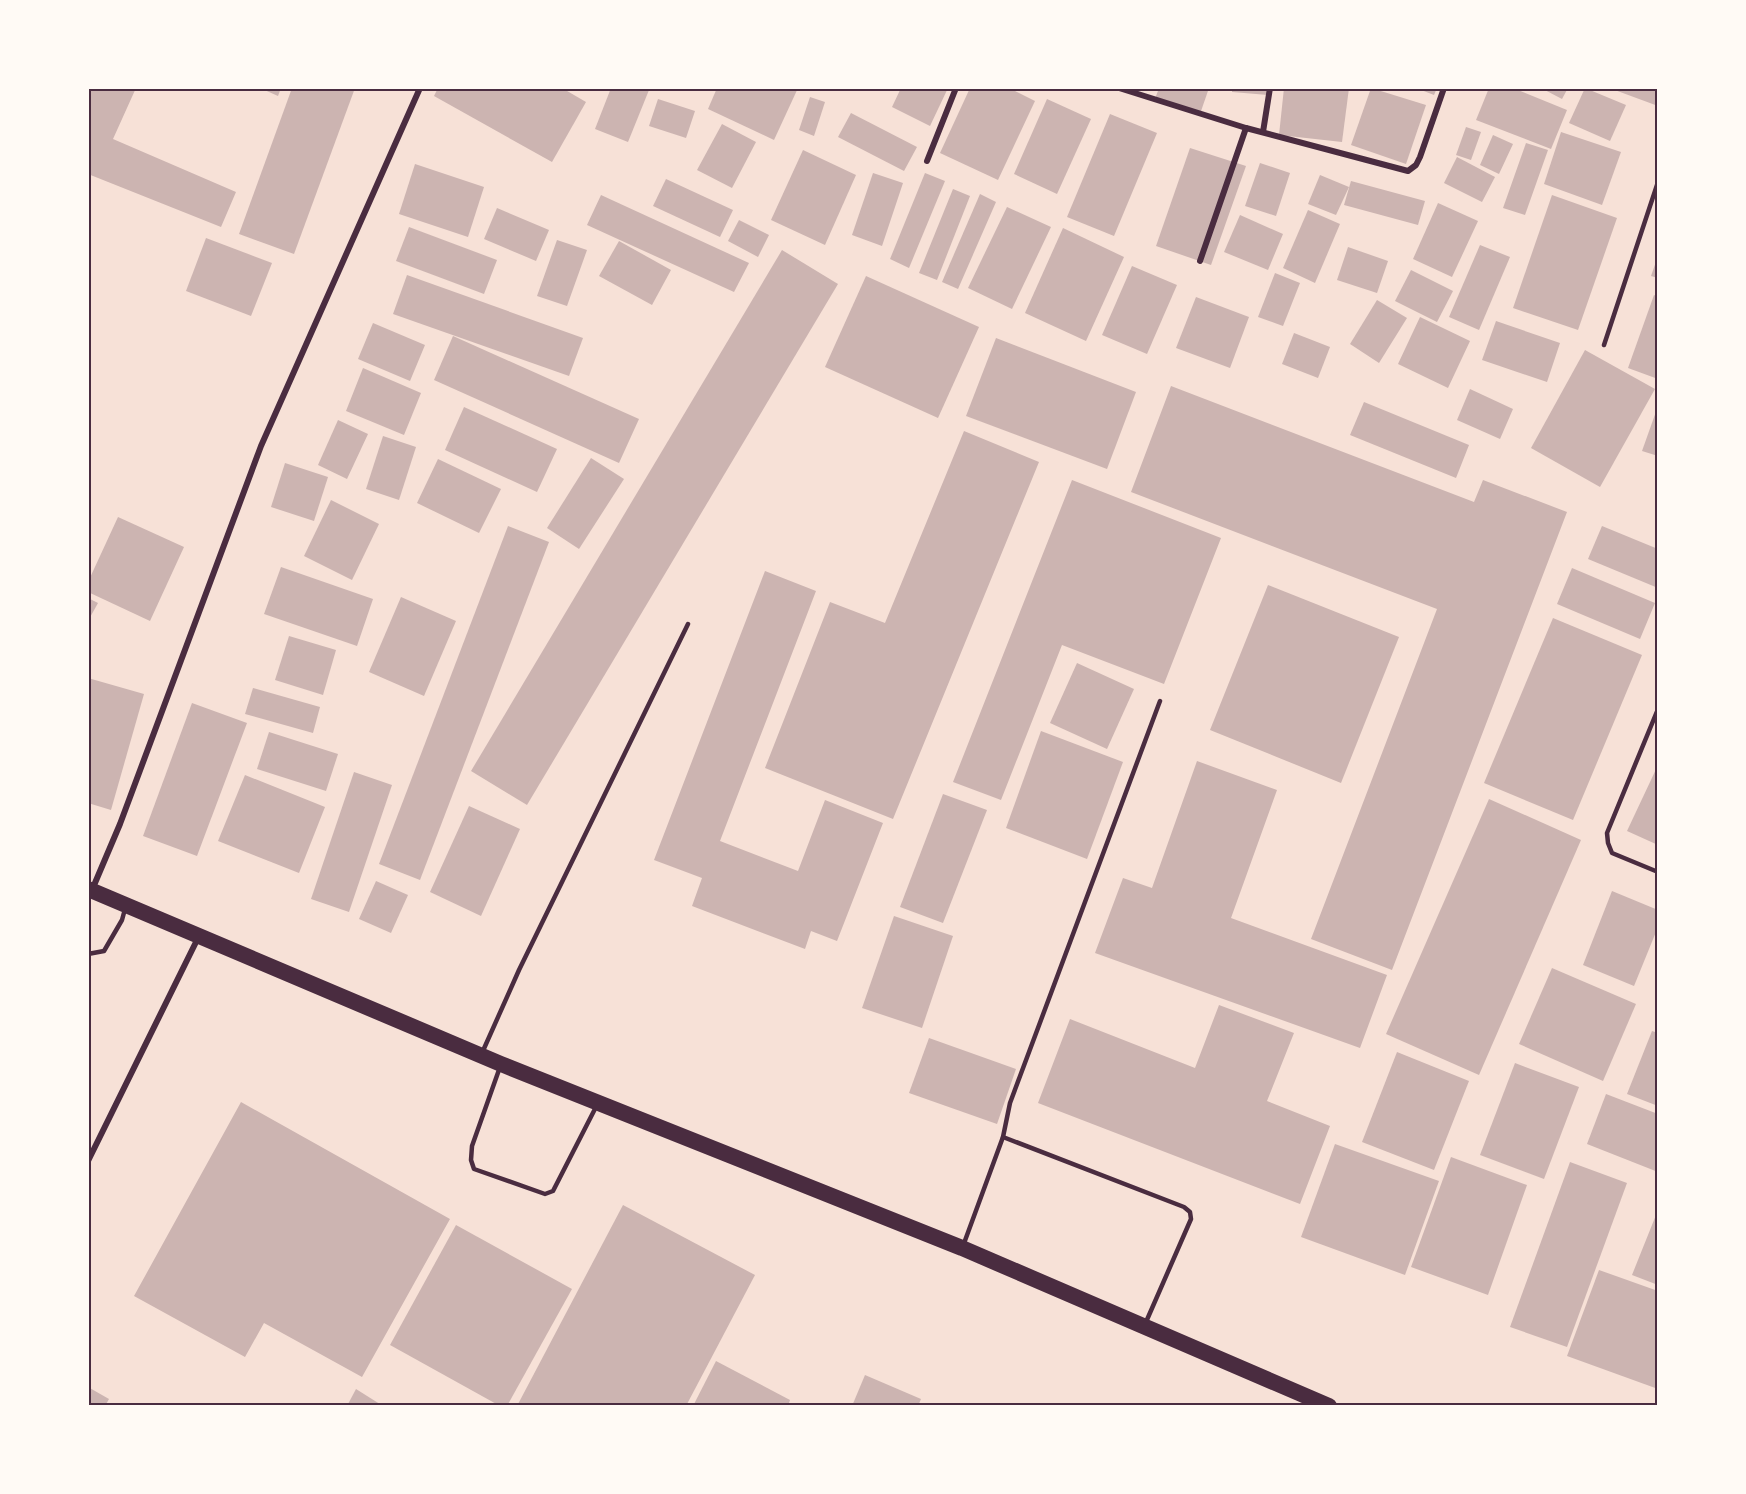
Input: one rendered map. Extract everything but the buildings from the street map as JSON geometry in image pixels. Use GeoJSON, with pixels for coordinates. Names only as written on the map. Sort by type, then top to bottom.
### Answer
{"type":"FeatureCollection","features":[{"type":"Feature","properties":{"kind":"highway"},"geometry":{"type":"LineString","coordinates":[[90,890],[501,1064],[962,1248],[1329,1406]]}},
{"type":"Feature","properties":{"kind":"street"},"geometry":{"type":"LineString","coordinates":[[90,890],[120,824],[261,446],[420,88]]}},
{"type":"Feature","properties":{"kind":"street"},"geometry":{"type":"LineString","coordinates":[[927,161],[956,88]]}},
{"type":"Feature","properties":{"kind":"street"},"geometry":{"type":"LineString","coordinates":[[1119,88],[1246,128],[1408,171],[1416,165],[1420,157],[1444,88]]}},
{"type":"Feature","properties":{"kind":"street"},"geometry":{"type":"LineString","coordinates":[[1263,132],[1270,88]]}},
{"type":"Feature","properties":{"kind":"street"},"geometry":{"type":"LineString","coordinates":[[1200,261],[1246,128]]}},
{"type":"Feature","properties":{"kind":"street"},"geometry":{"type":"LineString","coordinates":[[88,1161],[198,936]]}},
{"type":"Feature","properties":{"kind":"lane"},"geometry":{"type":"LineString","coordinates":[[1604,345],[1658,182]]}},
{"type":"Feature","properties":{"kind":"lane"},"geometry":{"type":"LineString","coordinates":[[481,1055],[519,970],[688,624]]}},
{"type":"Feature","properties":{"kind":"lane"},"geometry":{"type":"LineString","coordinates":[[962,1248],[1003,1137],[1010,1103],[1160,701]]}},
{"type":"Feature","properties":{"kind":"lane"},"geometry":{"type":"LineString","coordinates":[[1658,709],[1607,833],[1612,853],[1658,872]]}},
{"type":"Feature","properties":{"kind":"lane"},"geometry":{"type":"LineString","coordinates":[[88,954],[104,951],[122,920],[126,906]]}},
{"type":"Feature","properties":{"kind":"lane"},"geometry":{"type":"LineString","coordinates":[[501,1064],[472,1146],[471,1160],[474,1169],[545,1194],[553,1191],[598,1102]]}},
{"type":"Feature","properties":{"kind":"lane"},"geometry":{"type":"LineString","coordinates":[[1003,1137],[1184,1207],[1190,1212],[1191,1219],[1144,1325]]}}]}
